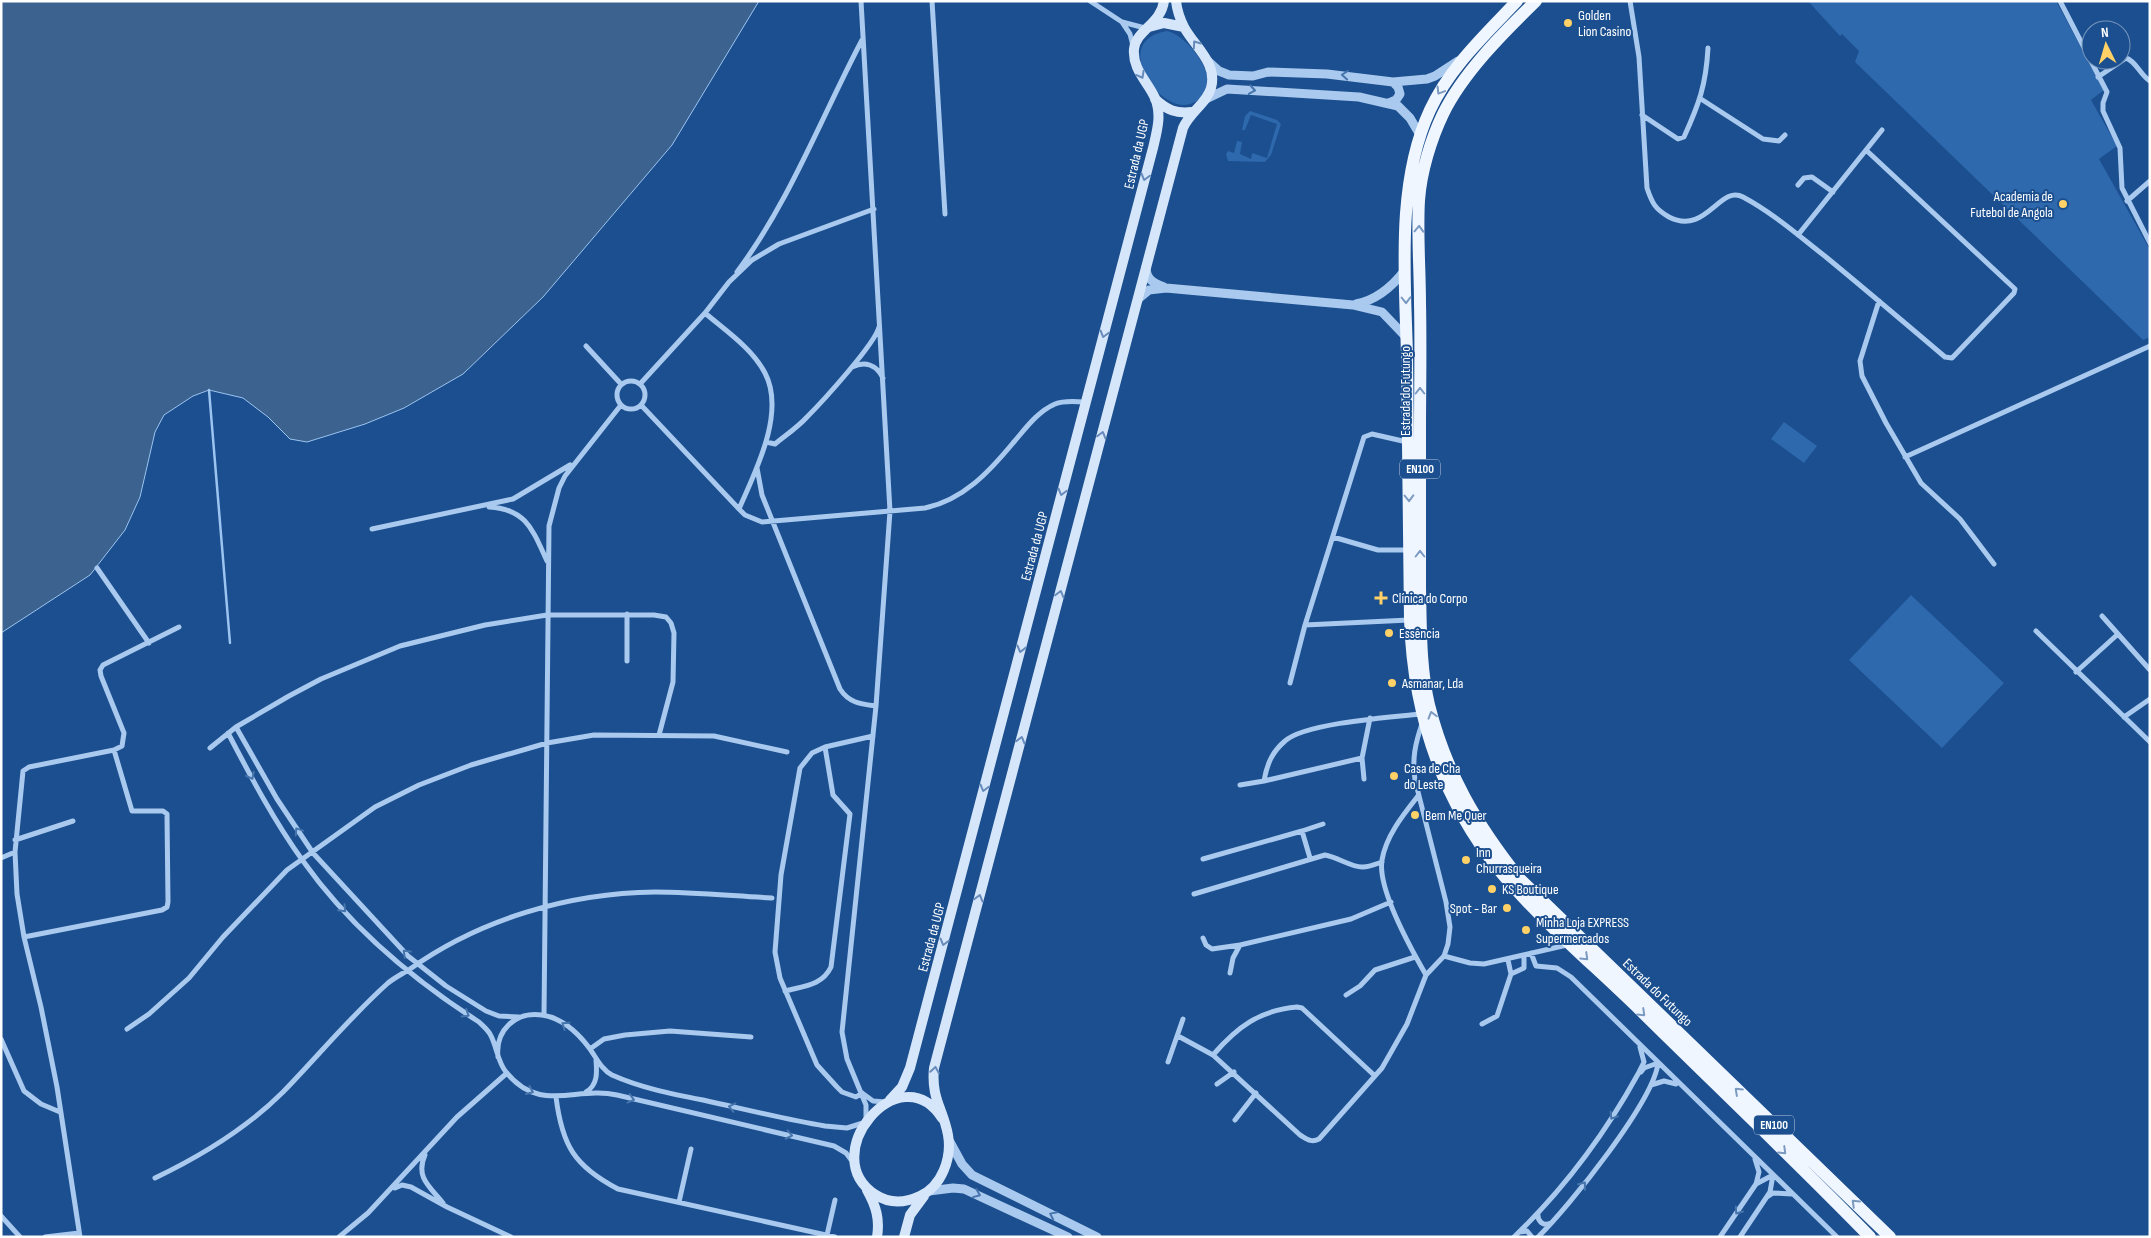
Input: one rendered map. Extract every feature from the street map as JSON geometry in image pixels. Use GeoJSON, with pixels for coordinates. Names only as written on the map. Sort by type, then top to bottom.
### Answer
{"type":"FeatureCollection","features":[{"type":"Feature","properties":{"kind":"main road"},"geometry":{"type":"LineString","coordinates":[[1134,48],[1137,40],[1160,15],[1164,1]]}},
{"type":"Feature","properties":{"kind":"main road"},"geometry":{"type":"LineString","coordinates":[[904,1237],[910,1215],[938,1181],[944,1168],[948,1153],[948,1138],[934,1092],[934,1068],[1183,128],[1192,112],[1206,99],[1211,89],[1213,79],[1208,61],[1184,27],[1176,1]]}},
{"type":"Feature","properties":{"kind":"main road","name":"Estrada do Futungo"},"geometry":{"type":"LineString","coordinates":[[1517,1],[1471,50],[1440,91],[1420,136],[1413,162],[1408,197],[1405,270],[1410,620],[1411,651],[1422,717],[1442,776],[1471,829],[1500,871],[1571,944],[1870,1237]]}},
{"type":"Feature","properties":{"kind":"main road","name":"Estrada do Futungo"},"geometry":{"type":"LineString","coordinates":[[1536,1],[1484,56],[1453,96],[1442,115],[1434,138],[1426,165],[1420,198],[1418,249],[1421,622],[1425,684],[1439,739],[1451,770],[1470,809],[1492,843],[1520,879],[1890,1237]]}},
{"type":"Feature","properties":{"kind":"main road"},"geometry":{"type":"LineString","coordinates":[[1148,28],[1164,23],[1184,27]]}},
{"type":"Feature","properties":{"kind":"main road","name":"Estrada da UGP"},"geometry":{"type":"LineString","coordinates":[[929,1192],[907,1201],[894,1202],[878,1196],[862,1181],[855,1165],[857,1140],[866,1122],[874,1112],[888,1102],[902,1087],[910,1068],[1157,130],[1159,120],[1155,98],[1137,68],[1134,48]]}},
{"type":"Feature","properties":{"kind":"main road"},"geometry":{"type":"LineString","coordinates":[[1155,98],[1170,111],[1176,113],[1192,112]]}},
{"type":"Feature","properties":{"kind":"main road"},"geometry":{"type":"LineString","coordinates":[[888,1102],[908,1097],[923,1100],[937,1110],[942,1118]]}},
{"type":"Feature","properties":{"kind":"main road"},"geometry":{"type":"LineString","coordinates":[[862,1181],[876,1208],[878,1232]]}},
{"type":"Feature","properties":{"kind":"street"},"geometry":{"type":"LineString","coordinates":[[498,1057],[497,1043],[508,1025],[532,1014],[544,1015],[559,1021],[574,1031],[607,1073],[638,1085],[826,1126],[846,1128],[866,1122],[866,1105],[847,1059],[842,1032],[876,706],[890,511],[861,1]]}},
{"type":"Feature","properties":{"kind":"street"},"geometry":{"type":"LineString","coordinates":[[932,1],[945,214]]}},
{"type":"Feature","properties":{"kind":"street"},"geometry":{"type":"LineString","coordinates":[[1090,1],[1122,22],[1135,27],[1148,28]]}},
{"type":"Feature","properties":{"kind":"street"},"geometry":{"type":"LineString","coordinates":[[1630,1],[1639,57],[1647,188],[1653,205],[1659,211],[1679,222],[1689,222],[1705,214],[1726,197],[1733,194],[1741,195],[1771,214],[1879,300],[1948,359],[1952,358],[2015,292],[1866,150]]}},
{"type":"Feature","properties":{"kind":"street"},"geometry":{"type":"LineString","coordinates":[[2060,1],[2107,92],[2103,103],[2103,111],[2120,148],[2122,159],[2120,177],[2127,201],[2150,244]]}},
{"type":"Feature","properties":{"kind":"street"},"geometry":{"type":"LineString","coordinates":[[1122,22],[1130,34],[1134,48]]}},
{"type":"Feature","properties":{"kind":"street"},"geometry":{"type":"LineString","coordinates":[[640,384],[705,313],[752,252],[779,207],[863,39]]}},
{"type":"Feature","properties":{"kind":"street"},"geometry":{"type":"LineString","coordinates":[[1642,115],[1681,140],[1684,137],[1701,99],[1707,73],[1708,48]]}},
{"type":"Feature","properties":{"kind":"street"},"geometry":{"type":"LineString","coordinates":[[1208,61],[1219,71],[1229,75],[1253,76],[1268,72],[1326,74],[1393,82],[1417,81],[1435,76],[1455,64],[1471,50]]}},
{"type":"Feature","properties":{"kind":"street"},"geometry":{"type":"LineString","coordinates":[[2098,77],[2126,58],[2150,81]]}},
{"type":"Feature","properties":{"kind":"street"},"geometry":{"type":"LineString","coordinates":[[1389,103],[1396,100],[1400,94],[1398,87],[1393,82]]}},
{"type":"Feature","properties":{"kind":"street"},"geometry":{"type":"LineString","coordinates":[[1206,99],[1227,89],[1359,97],[1389,103],[1406,113],[1420,136]]}},
{"type":"Feature","properties":{"kind":"street"},"geometry":{"type":"LineString","coordinates":[[1701,99],[1762,139],[1779,141],[1785,135]]}},
{"type":"Feature","properties":{"kind":"street"},"geometry":{"type":"LineString","coordinates":[[1798,235],[1882,130]]}},
{"type":"Feature","properties":{"kind":"street"},"geometry":{"type":"LineString","coordinates":[[1798,185],[1804,178],[1812,177],[1832,192]]}},
{"type":"Feature","properties":{"kind":"street"},"geometry":{"type":"LineString","coordinates":[[2127,201],[2150,181]]}},
{"type":"Feature","properties":{"kind":"street"},"geometry":{"type":"LineString","coordinates":[[729,282],[752,260],[779,244],[874,209]]}},
{"type":"Feature","properties":{"kind":"street"},"geometry":{"type":"LineString","coordinates":[[1146,266],[1146,274],[1151,281],[1166,288]]}},
{"type":"Feature","properties":{"kind":"street"},"geometry":{"type":"LineString","coordinates":[[1353,305],[1378,297],[1397,281],[1405,270]]}},
{"type":"Feature","properties":{"kind":"street"},"geometry":{"type":"LineString","coordinates":[[1138,299],[1149,290],[1166,288],[1353,305],[1382,312],[1406,336]]}},
{"type":"Feature","properties":{"kind":"street"},"geometry":{"type":"LineString","coordinates":[[1879,300],[1860,361],[1862,376],[1921,483],[1960,519],[1994,564]]}},
{"type":"Feature","properties":{"kind":"street"},"geometry":{"type":"LineString","coordinates":[[705,313],[751,353],[765,373],[770,387],[772,402],[766,442],[739,509]]}},
{"type":"Feature","properties":{"kind":"street"},"geometry":{"type":"LineString","coordinates":[[766,442],[775,444],[807,418],[872,341],[878,331],[880,320]]}},
{"type":"Feature","properties":{"kind":"street"},"geometry":{"type":"LineString","coordinates":[[586,346],[621,384]]}},
{"type":"Feature","properties":{"kind":"street"},"geometry":{"type":"LineString","coordinates":[[1905,457],[2150,346]]}},
{"type":"Feature","properties":{"kind":"street"},"geometry":{"type":"LineString","coordinates":[[850,368],[860,363],[871,364],[879,370],[884,381]]}},
{"type":"Feature","properties":{"kind":"street"},"geometry":{"type":"LineString","coordinates":[[633,380],[640,384],[645,392],[641,405],[633,409],[618,402],[617,392],[621,384],[633,380]]}},
{"type":"Feature","properties":{"kind":"street"},"geometry":{"type":"LineString","coordinates":[[641,405],[739,509],[753,519],[762,522],[772,522],[942,505],[958,496],[988,471],[1041,412],[1057,404],[1070,401],[1086,402]]}},
{"type":"Feature","properties":{"kind":"street"},"geometry":{"type":"LineString","coordinates":[[544,1015],[549,526],[559,488],[573,464],[621,405]]}},
{"type":"Feature","properties":{"kind":"street"},"geometry":{"type":"LineString","coordinates":[[1290,683],[1305,625],[1364,437],[1372,434],[1408,442]]}},
{"type":"Feature","properties":{"kind":"street"},"geometry":{"type":"LineString","coordinates":[[372,529],[514,499],[573,464]]}},
{"type":"Feature","properties":{"kind":"street"},"geometry":{"type":"LineString","coordinates":[[757,468],[762,495],[772,522],[840,689],[853,702],[876,706]]}},
{"type":"Feature","properties":{"kind":"street"},"geometry":{"type":"LineString","coordinates":[[482,507],[502,508],[520,515],[532,528],[548,564]]}},
{"type":"Feature","properties":{"kind":"street"},"geometry":{"type":"LineString","coordinates":[[1333,537],[1378,550],[1410,550]]}},
{"type":"Feature","properties":{"kind":"street"},"geometry":{"type":"LineString","coordinates":[[97,568],[149,643]]}},
{"type":"Feature","properties":{"kind":"street"},"geometry":{"type":"LineString","coordinates":[[626,614],[627,662]]}},
{"type":"Feature","properties":{"kind":"street"},"geometry":{"type":"LineString","coordinates":[[210,748],[236,727],[321,679],[400,646],[484,625],[547,615],[626,614],[666,617],[671,622],[674,633],[673,682],[659,735]]}},
{"type":"Feature","properties":{"kind":"street"},"geometry":{"type":"LineString","coordinates":[[2102,616],[2150,670]]}},
{"type":"Feature","properties":{"kind":"street"},"geometry":{"type":"LineString","coordinates":[[1305,625],[1410,620]]}},
{"type":"Feature","properties":{"kind":"street"},"geometry":{"type":"LineString","coordinates":[[45,1237],[80,1235],[42,1007],[24,937],[17,894],[15,840],[23,771],[29,768],[114,750],[122,746],[124,733],[100,670],[103,665],[180,627]]}},
{"type":"Feature","properties":{"kind":"street"},"geometry":{"type":"LineString","coordinates":[[2036,631],[2150,742]]}},
{"type":"Feature","properties":{"kind":"street"},"geometry":{"type":"LineString","coordinates":[[2076,672],[2118,634]]}},
{"type":"Feature","properties":{"kind":"street"},"geometry":{"type":"LineString","coordinates":[[2124,717],[2150,699]]}},
{"type":"Feature","properties":{"kind":"street"},"geometry":{"type":"LineString","coordinates":[[1178,1036],[1213,1055],[1234,1072],[1300,1135],[1314,1141],[1319,1139],[1375,1076],[1407,1024],[1426,975],[1444,956],[1450,927],[1446,902],[1418,796],[1413,763],[1415,743],[1422,717],[1370,718],[1300,732],[1286,739],[1273,753],[1267,766],[1264,781]]}},
{"type":"Feature","properties":{"kind":"street"},"geometry":{"type":"LineString","coordinates":[[1364,779],[1362,758],[1370,718]]}},
{"type":"Feature","properties":{"kind":"street"},"geometry":{"type":"LineString","coordinates":[[236,727],[277,798],[313,853],[408,956],[446,986],[486,1011],[500,1016],[522,1017]]}},
{"type":"Feature","properties":{"kind":"street"},"geometry":{"type":"LineString","coordinates":[[228,732],[262,799],[302,860],[340,906],[406,971],[479,1022],[489,1033],[498,1057],[507,1073],[516,1083],[541,1096],[556,1097],[583,1093],[610,1093],[827,1144],[846,1152],[855,1165]]}},
{"type":"Feature","properties":{"kind":"street"},"geometry":{"type":"LineString","coordinates":[[127,1029],[170,997],[189,978],[241,917],[287,870],[313,853],[343,828],[375,807],[419,785],[471,766],[548,743],[594,735],[714,736],[787,752]]}},
{"type":"Feature","properties":{"kind":"street"},"geometry":{"type":"LineString","coordinates":[[862,1093],[856,1097],[842,1092],[817,1065],[785,991],[775,959],[781,875],[800,768],[812,753],[825,747],[873,736]]}},
{"type":"Feature","properties":{"kind":"street"},"geometry":{"type":"LineString","coordinates":[[785,991],[819,982],[825,977],[831,967],[850,814],[833,795],[825,747]]}},
{"type":"Feature","properties":{"kind":"street"},"geometry":{"type":"LineString","coordinates":[[24,937],[153,912],[167,907],[167,814],[163,811],[132,810],[114,750]]}},
{"type":"Feature","properties":{"kind":"street"},"geometry":{"type":"LineString","coordinates":[[1240,785],[1362,758]]}},
{"type":"Feature","properties":{"kind":"street"},"geometry":{"type":"LineString","coordinates":[[1418,796],[1396,826],[1388,842],[1382,862],[1382,877],[1415,956],[1426,975]]}},
{"type":"Feature","properties":{"kind":"street"},"geometry":{"type":"LineString","coordinates":[[15,840],[74,821]]}},
{"type":"Feature","properties":{"kind":"street"},"geometry":{"type":"LineString","coordinates":[[1203,860],[1302,832],[1323,824]]}},
{"type":"Feature","properties":{"kind":"street"},"geometry":{"type":"LineString","coordinates":[[1302,832],[1310,858]]}},
{"type":"Feature","properties":{"kind":"street"},"geometry":{"type":"LineString","coordinates":[[1,858],[15,852]]}},
{"type":"Feature","properties":{"kind":"street"},"geometry":{"type":"LineString","coordinates":[[1194,894],[1325,855],[1336,857],[1357,867],[1382,862]]}},
{"type":"Feature","properties":{"kind":"street"},"geometry":{"type":"LineString","coordinates":[[155,1178],[193,1160],[240,1128],[281,1093],[330,1040],[389,982],[454,941],[520,914],[599,897],[646,892],[772,898]]}},
{"type":"Feature","properties":{"kind":"street"},"geometry":{"type":"LineString","coordinates":[[1203,938],[1206,945],[1212,949],[1240,945],[1351,919],[1391,902]]}},
{"type":"Feature","properties":{"kind":"street"},"geometry":{"type":"LineString","coordinates":[[1444,956],[1470,963],[1484,964],[1571,944]]}},
{"type":"Feature","properties":{"kind":"street"},"geometry":{"type":"LineString","coordinates":[[1230,973],[1233,958],[1240,945]]}},
{"type":"Feature","properties":{"kind":"street"},"geometry":{"type":"LineString","coordinates":[[1531,953],[1536,966],[1557,968],[1571,977],[1837,1237]]}},
{"type":"Feature","properties":{"kind":"street"},"geometry":{"type":"LineString","coordinates":[[1511,974],[1524,968],[1524,955]]}},
{"type":"Feature","properties":{"kind":"street"},"geometry":{"type":"LineString","coordinates":[[1346,995],[1360,986],[1376,970],[1415,956]]}},
{"type":"Feature","properties":{"kind":"street"},"geometry":{"type":"LineString","coordinates":[[1482,1024],[1497,1016],[1511,974],[1508,960]]}},
{"type":"Feature","properties":{"kind":"street"},"geometry":{"type":"LineString","coordinates":[[1213,1055],[1228,1038],[1257,1016],[1297,1007],[1302,1008],[1375,1076]]}},
{"type":"Feature","properties":{"kind":"street"},"geometry":{"type":"LineString","coordinates":[[1168,1062],[1183,1019]]}},
{"type":"Feature","properties":{"kind":"street"},"geometry":{"type":"LineString","coordinates":[[590,1049],[611,1038],[670,1031],[751,1036]]}},
{"type":"Feature","properties":{"kind":"street"},"geometry":{"type":"LineString","coordinates":[[1,1039],[24,1090],[41,1104],[60,1112]]}},
{"type":"Feature","properties":{"kind":"street"},"geometry":{"type":"LineString","coordinates":[[1514,1237],[1540,1210],[1591,1149],[1644,1062],[1643,1054],[1638,1044]]}},
{"type":"Feature","properties":{"kind":"street"},"geometry":{"type":"LineString","coordinates":[[583,1093],[591,1089],[595,1082],[597,1072],[596,1057]]}},
{"type":"Feature","properties":{"kind":"street"},"geometry":{"type":"LineString","coordinates":[[1638,1074],[1644,1068],[1658,1063]]}},
{"type":"Feature","properties":{"kind":"street"},"geometry":{"type":"LineString","coordinates":[[1538,1237],[1599,1164],[1626,1126],[1657,1074],[1658,1063]]}},
{"type":"Feature","properties":{"kind":"street"},"geometry":{"type":"LineString","coordinates":[[1217,1084],[1234,1072]]}},
{"type":"Feature","properties":{"kind":"street"},"geometry":{"type":"LineString","coordinates":[[339,1237],[393,1189],[457,1117],[507,1073]]}},
{"type":"Feature","properties":{"kind":"street"},"geometry":{"type":"LineString","coordinates":[[1650,1085],[1664,1081],[1680,1085]]}},
{"type":"Feature","properties":{"kind":"street"},"geometry":{"type":"LineString","coordinates":[[862,1093],[873,1101],[888,1102]]}},
{"type":"Feature","properties":{"kind":"street"},"geometry":{"type":"LineString","coordinates":[[1235,1120],[1256,1093]]}},
{"type":"Feature","properties":{"kind":"street"},"geometry":{"type":"LineString","coordinates":[[556,1097],[564,1138],[575,1157],[589,1172],[618,1189],[835,1237]]}},
{"type":"Feature","properties":{"kind":"street"},"geometry":{"type":"LineString","coordinates":[[948,1138],[954,1152],[972,1175],[1097,1237]]}},
{"type":"Feature","properties":{"kind":"street"},"geometry":{"type":"LineString","coordinates":[[427,1149],[420,1165],[421,1174],[447,1207]]}},
{"type":"Feature","properties":{"kind":"street"},"geometry":{"type":"LineString","coordinates":[[679,1202],[691,1149]]}},
{"type":"Feature","properties":{"kind":"street"},"geometry":{"type":"LineString","coordinates":[[1720,1237],[1756,1184],[1759,1172],[1753,1156]]}},
{"type":"Feature","properties":{"kind":"street"},"geometry":{"type":"LineString","coordinates":[[1756,1184],[1773,1175]]}},
{"type":"Feature","properties":{"kind":"street"},"geometry":{"type":"LineString","coordinates":[[1740,1237],[1770,1192],[1773,1175]]}},
{"type":"Feature","properties":{"kind":"street"},"geometry":{"type":"LineString","coordinates":[[393,1189],[402,1185],[411,1187],[447,1207],[511,1237]]}},
{"type":"Feature","properties":{"kind":"street"},"geometry":{"type":"LineString","coordinates":[[929,1192],[953,1188],[978,1193],[1068,1237]]}},
{"type":"Feature","properties":{"kind":"street"},"geometry":{"type":"LineString","coordinates":[[1767,1197],[1773,1193],[1792,1194]]}},
{"type":"Feature","properties":{"kind":"street"},"geometry":{"type":"LineString","coordinates":[[827,1235],[835,1200]]}},
{"type":"Feature","properties":{"kind":"street"},"geometry":{"type":"LineString","coordinates":[[1540,1210],[1539,1221],[1544,1224],[1551,1222]]}},
{"type":"Feature","properties":{"kind":"street"},"geometry":{"type":"LineString","coordinates":[[1,1216],[20,1237]]}},
{"type":"Feature","properties":{"kind":"street"},"geometry":{"type":"LineString","coordinates":[[1519,1232],[1527,1231],[1532,1237]]}},
{"type":"Feature","properties":{"kind":"street"},"geometry":{"type":"LineString","coordinates":[[870,1237],[878,1232]]}},
{"type":"Feature","properties":{"kind":"shaded area"},"geometry":{"type":"Polygon","coordinates":[[[1,1],[759,1],[672,145],[543,297],[463,374],[404,408],[365,424],[307,442],[290,439],[268,417],[243,398],[209,390],[193,396],[164,415],[155,432],[140,497],[125,530],[90,575],[1,633],[1,1]]]}},
{"type":"Feature","properties":{"kind":"shaded area","name":"Academia de Futebol de Angola"},"geometry":{"type":"Polygon","coordinates":[[[1808,1],[2056,1],[2081,47],[2081,70],[2093,70],[2104,90],[2091,100],[2117,146],[2099,159],[2150,250],[2150,337],[2143,340],[1855,62],[1859,51],[1842,34],[1840,36],[1808,1]]]}},
{"type":"Feature","properties":{"kind":"shaded area"},"geometry":{"type":"Polygon","coordinates":[[[1167,31],[1177,35],[1187,43],[1203,65],[1207,77],[1207,88],[1202,98],[1190,104],[1178,104],[1165,98],[1154,88],[1145,75],[1141,61],[1142,48],[1150,37],[1167,31]]]}},
{"type":"Feature","properties":{"kind":"shaded area"},"geometry":{"type":"Polygon","coordinates":[[[1250,111],[1277,120],[1281,124],[1271,155],[1265,162],[1228,161],[1226,154],[1228,151],[1234,153],[1237,141],[1242,142],[1240,154],[1251,159],[1252,153],[1267,158],[1277,124],[1251,115],[1245,130],[1242,130],[1245,116],[1250,111]]]}},
{"type":"Feature","properties":{"kind":"shaded area"},"geometry":{"type":"Polygon","coordinates":[[[1784,422],[1817,446],[1804,463],[1771,439],[1784,422]]]}},
{"type":"Feature","properties":{"kind":"shaded area"},"geometry":{"type":"Polygon","coordinates":[[[1911,595],[2004,683],[1942,748],[1849,660],[1911,595]]]}},
{"type":"Feature","properties":{"kind":"waterway"},"geometry":{"type":"LineString","coordinates":[[209,390],[230,643]]}},
{"type":"Feature","properties":{"kind":"place","name":"Golden Lion Casino"},"geometry":{"type":"Point","coordinates":[1568,23]}},
{"type":"Feature","properties":{"kind":"place","name":"Academia de Futebol de Angola"},"geometry":{"type":"Point","coordinates":[2063,204]}},
{"type":"Feature","properties":{"kind":"place","name":"Clínica do Corpo"},"geometry":{"type":"Point","coordinates":[1381,598]}},
{"type":"Feature","properties":{"kind":"place","name":"Essência"},"geometry":{"type":"Point","coordinates":[1389,633]}},
{"type":"Feature","properties":{"kind":"place","name":"Asmanar, Lda"},"geometry":{"type":"Point","coordinates":[1392,683]}},
{"type":"Feature","properties":{"kind":"place","name":"Casa de Cha do Leste"},"geometry":{"type":"Point","coordinates":[1394,776]}},
{"type":"Feature","properties":{"kind":"place","name":"Bem Me Quer"},"geometry":{"type":"Point","coordinates":[1415,815]}},
{"type":"Feature","properties":{"kind":"place","name":"Inn Churrasqueira"},"geometry":{"type":"Point","coordinates":[1466,860]}},
{"type":"Feature","properties":{"kind":"place","name":"KS Boutique"},"geometry":{"type":"Point","coordinates":[1492,889]}},
{"type":"Feature","properties":{"kind":"place","name":"Spot - Bar"},"geometry":{"type":"Point","coordinates":[1507,908]}},
{"type":"Feature","properties":{"kind":"place","name":"Minha Loja EXPRESS Supermercados"},"geometry":{"type":"Point","coordinates":[1526,930]}}]}
